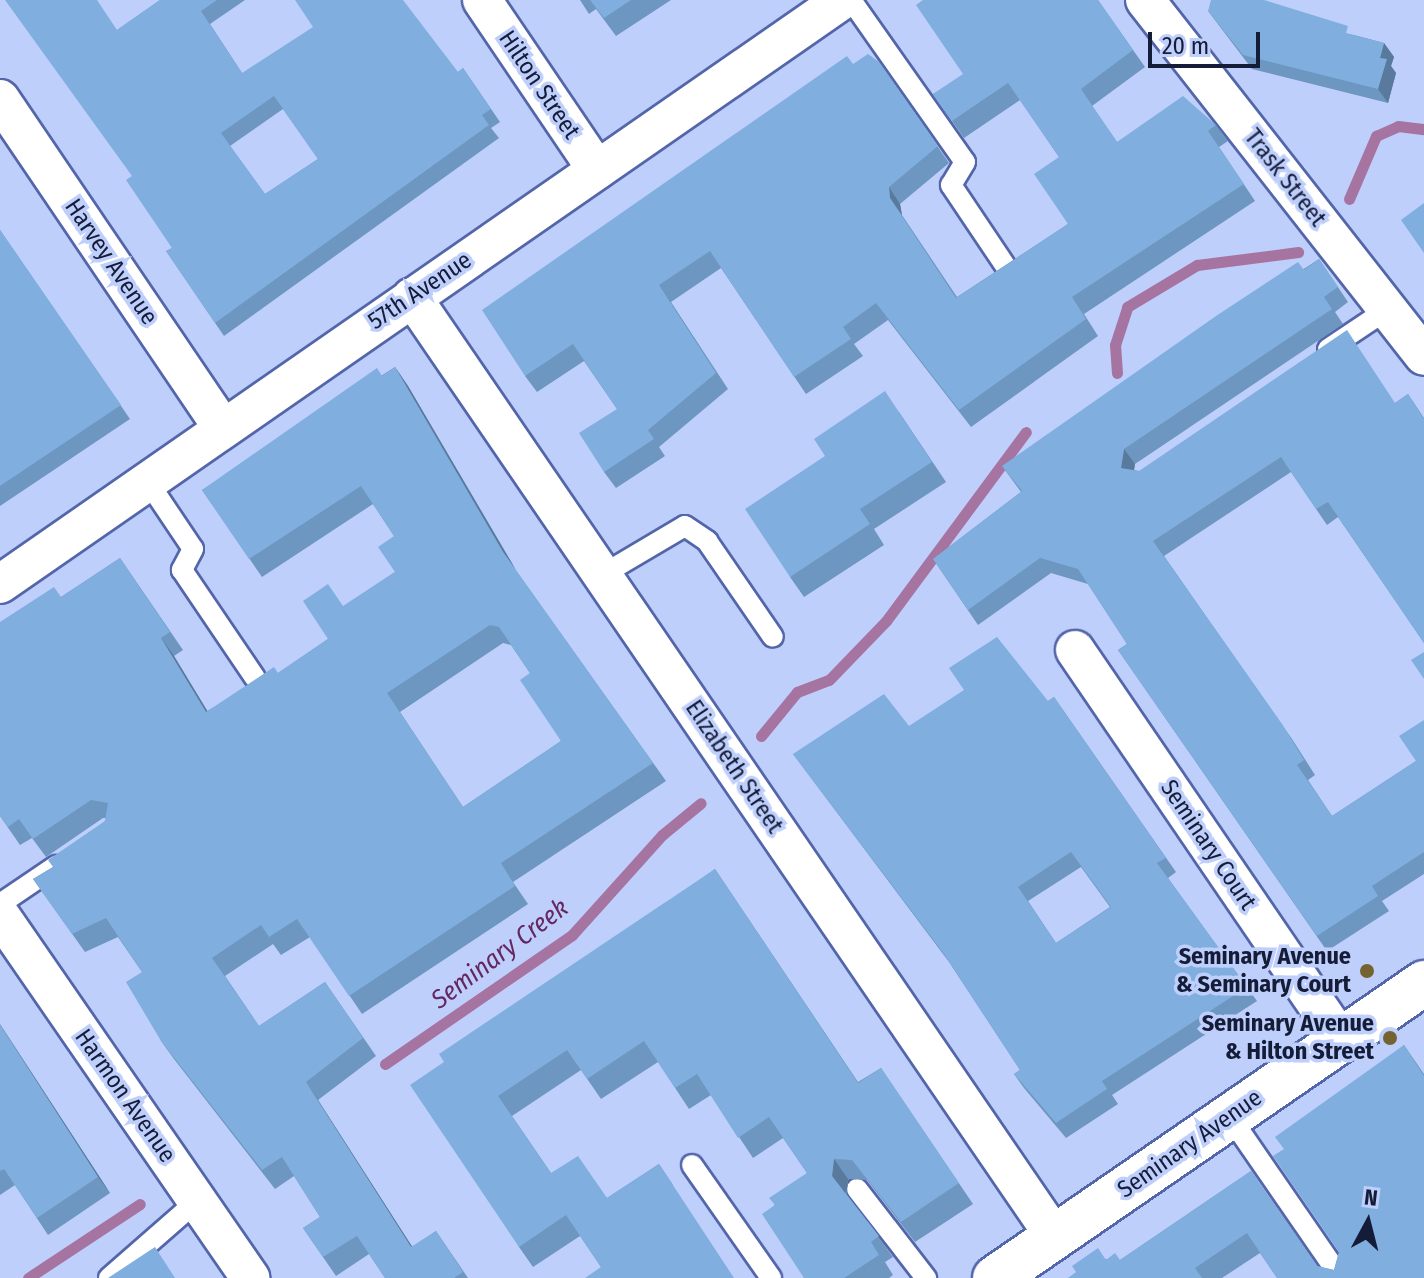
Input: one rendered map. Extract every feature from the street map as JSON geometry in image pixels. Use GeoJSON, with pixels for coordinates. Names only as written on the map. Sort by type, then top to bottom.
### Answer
{"type":"FeatureCollection","features":[{"type":"Feature","properties":{"kind":"street","name":"Hilton Street"},"geometry":{"type":"LineString","coordinates":[[482,0],[597,170]]}},
{"type":"Feature","properties":{"kind":"street","name":"57th Avenue"},"geometry":{"type":"LineString","coordinates":[[0,584],[221,425],[842,0]]}},
{"type":"Feature","properties":{"kind":"street","name":"Trask Street"},"geometry":{"type":"LineString","coordinates":[[1145,0],[1424,356]]}},
{"type":"Feature","properties":{"kind":"street","name":"Harvey Avenue"},"geometry":{"type":"LineString","coordinates":[[0,99],[221,425]]}},
{"type":"Feature","properties":{"kind":"street","name":"Elizabeth Street"},"geometry":{"type":"LineString","coordinates":[[412,297],[1055,1237]]}},
{"type":"Feature","properties":{"kind":"street","name":"Seminary Court"},"geometry":{"type":"LineString","coordinates":[[1075,650],[1341,1040]]}},
{"type":"Feature","properties":{"kind":"street","name":"Harmon Avenue"},"geometry":{"type":"LineString","coordinates":[[0,915],[250,1278]]}},
{"type":"Feature","properties":{"kind":"street","name":"Seminary Avenue"},"geometry":{"type":"LineString","coordinates":[[995,1278],[1424,983]]}},
{"type":"Feature","properties":{"kind":"lane"},"geometry":{"type":"LineString","coordinates":[[851,0],[965,162],[951,185],[1006,267]]}},
{"type":"Feature","properties":{"kind":"lane"},"geometry":{"type":"LineString","coordinates":[[1310,361],[1388,309]]}},
{"type":"Feature","properties":{"kind":"lane"},"geometry":{"type":"LineString","coordinates":[[146,479],[193,549],[182,570],[255,678]]}},
{"type":"Feature","properties":{"kind":"lane"},"geometry":{"type":"LineString","coordinates":[[602,575],[685,526],[707,541],[773,637]]}},
{"type":"Feature","properties":{"kind":"lane"},"geometry":{"type":"LineString","coordinates":[[0,904],[73,854]]}},
{"type":"Feature","properties":{"kind":"lane"},"geometry":{"type":"LineString","coordinates":[[1230,1117],[1341,1278]]}},
{"type":"Feature","properties":{"kind":"lane"},"geometry":{"type":"LineString","coordinates":[[692,1165],[771,1278]]}},
{"type":"Feature","properties":{"kind":"lane"},"geometry":{"type":"LineString","coordinates":[[857,1189],[926,1278]]}},
{"type":"Feature","properties":{"kind":"lane"},"geometry":{"type":"LineString","coordinates":[[109,1278],[197,1201]]}},
{"type":"Feature","properties":{"kind":"building"},"geometry":{"type":"Polygon","coordinates":[[[5,0],[97,0],[117,30],[160,0],[217,0],[201,11],[242,73],[313,27],[295,0],[403,0],[458,72],[463,68],[491,109],[482,115],[489,125],[215,323],[166,251],[172,248],[126,180],[132,176],[5,0]],[[274,96],[221,133],[265,194],[318,159],[274,96]]]}},
{"type":"Feature","properties":{"kind":"building"},"geometry":{"type":"Polygon","coordinates":[[[590,0],[631,0],[604,18],[590,0]]]}},
{"type":"Feature","properties":{"kind":"building"},"geometry":{"type":"Polygon","coordinates":[[[923,0],[1098,0],[1133,50],[1081,89],[1117,142],[1183,96],[1216,125],[1208,131],[1244,184],[1072,297],[1086,319],[959,410],[876,303],[843,327],[851,339],[794,377],[710,251],[659,285],[716,373],[648,430],[654,439],[604,472],[579,433],[617,409],[573,344],[525,376],[482,310],[847,56],[853,64],[868,54],[879,62],[938,146],[889,187],[890,198],[956,298],[1068,224],[1034,174],[1059,157],[1008,83],[952,121],[933,94],[963,74],[916,5],[923,0]]]}},
{"type":"Feature","properties":{"kind":"building"},"geometry":{"type":"Polygon","coordinates":[[[1211,0],[1264,0],[1348,26],[1346,33],[1384,43],[1380,58],[1387,59],[1378,89],[1243,55],[1208,11],[1211,0]]]}},
{"type":"Feature","properties":{"kind":"building"},"geometry":{"type":"Polygon","coordinates":[[[1424,203],[1424,253],[1401,220],[1424,203]]]}},
{"type":"Feature","properties":{"kind":"building"},"geometry":{"type":"Polygon","coordinates":[[[0,230],[121,405],[0,486],[0,230]]]}},
{"type":"Feature","properties":{"kind":"building"},"geometry":{"type":"Polygon","coordinates":[[[1319,259],[1338,287],[1324,297],[1332,309],[1124,449],[1121,468],[1139,471],[1347,330],[1395,403],[1408,394],[1424,419],[1424,643],[1328,502],[1316,509],[1281,457],[1153,541],[1282,724],[1304,760],[1297,765],[1332,816],[1416,761],[1399,736],[1424,720],[1424,852],[1372,886],[1378,896],[1317,936],[1118,650],[1127,644],[1078,569],[1040,558],[968,610],[933,559],[1022,491],[1002,466],[1298,262],[1304,270],[1319,259]]]}},
{"type":"Feature","properties":{"kind":"building"},"geometry":{"type":"Polygon","coordinates":[[[395,367],[503,552],[653,763],[501,863],[515,886],[349,996],[297,919],[269,937],[261,925],[212,958],[259,1026],[325,982],[363,1038],[306,1082],[411,1247],[436,1231],[463,1272],[454,1278],[385,1278],[357,1236],[323,1257],[303,1228],[320,1217],[282,1157],[262,1170],[161,1041],[126,982],[142,972],[106,918],[72,934],[33,879],[53,867],[48,860],[105,821],[108,803],[91,800],[33,839],[19,819],[8,827],[0,816],[0,622],[54,587],[61,597],[120,558],[170,632],[161,638],[206,712],[274,667],[278,673],[328,639],[303,601],[328,584],[343,606],[395,572],[378,547],[394,536],[361,486],[249,559],[202,490],[377,368],[382,376],[395,367]],[[490,625],[387,693],[463,807],[561,741],[520,680],[530,673],[499,627],[490,625]]]}},
{"type":"Feature","properties":{"kind":"building"},"geometry":{"type":"Polygon","coordinates":[[[885,391],[932,462],[860,509],[870,524],[790,577],[745,509],[825,456],[814,439],[885,391]]]}},
{"type":"Feature","properties":{"kind":"building"},"geometry":{"type":"Polygon","coordinates":[[[997,637],[1048,701],[1054,697],[1166,858],[1157,863],[1247,987],[1102,1081],[1107,1089],[1056,1123],[1014,1074],[1020,1070],[944,954],[793,754],[884,694],[909,726],[964,690],[949,668],[997,637]],[[1071,852],[1018,887],[1056,943],[1111,907],[1071,852]]]}},
{"type":"Feature","properties":{"kind":"building"},"geometry":{"type":"Polygon","coordinates":[[[1424,652],[1424,679],[1411,660],[1424,652]]]}},
{"type":"Feature","properties":{"kind":"building"},"geometry":{"type":"Polygon","coordinates":[[[715,869],[858,1083],[881,1068],[959,1183],[901,1222],[852,1160],[834,1159],[832,1176],[879,1236],[871,1242],[879,1255],[844,1278],[804,1278],[762,1214],[775,1205],[769,1198],[807,1173],[769,1117],[738,1138],[697,1074],[675,1088],[644,1041],[587,1079],[567,1050],[498,1096],[551,1173],[578,1156],[607,1198],[659,1164],[734,1278],[585,1278],[601,1267],[566,1215],[519,1247],[410,1085],[444,1062],[439,1054],[715,869]]]}},
{"type":"Feature","properties":{"kind":"building"},"geometry":{"type":"Polygon","coordinates":[[[0,1025],[98,1177],[37,1218],[4,1169],[0,1171],[0,1025]]]}},
{"type":"Feature","properties":{"kind":"building"},"geometry":{"type":"Polygon","coordinates":[[[1404,1045],[1424,1076],[1424,1278],[1277,1278],[1247,1233],[1195,1268],[1202,1278],[1068,1278],[1076,1272],[1072,1266],[1098,1248],[1106,1260],[1115,1253],[1120,1260],[1251,1171],[1317,1266],[1334,1270],[1339,1252],[1273,1156],[1284,1149],[1275,1137],[1404,1045]]]}},
{"type":"Feature","properties":{"kind":"building"},"geometry":{"type":"Polygon","coordinates":[[[155,1247],[175,1278],[108,1278],[155,1247]]]}},
{"type":"Feature","properties":{"kind":"waterway","name":"Seminary Creek"},"geometry":{"type":"LineString","coordinates":[[1349,199],[1376,136],[1398,126],[1424,129]]}},
{"type":"Feature","properties":{"kind":"waterway","name":"Seminary Creek"},"geometry":{"type":"LineString","coordinates":[[1117,373],[1115,345],[1127,307],[1197,265],[1298,252]]}},
{"type":"Feature","properties":{"kind":"waterway","name":"Seminary Creek"},"geometry":{"type":"LineString","coordinates":[[761,736],[797,692],[829,680],[886,621],[1026,432]]}},
{"type":"Feature","properties":{"kind":"waterway","name":"Seminary Creek"},"geometry":{"type":"LineString","coordinates":[[385,1064],[572,935],[662,835],[701,803]]}},
{"type":"Feature","properties":{"kind":"waterway","name":"Seminary Creek"},"geometry":{"type":"LineString","coordinates":[[28,1278],[140,1204]]}},
{"type":"Feature","properties":{"kind":"place","name":"Seminary Avenue & Seminary Court"},"geometry":{"type":"Point","coordinates":[1367,971]}},
{"type":"Feature","properties":{"kind":"place","name":"Seminary Avenue & Hilton Street"},"geometry":{"type":"Point","coordinates":[1390,1038]}}]}
